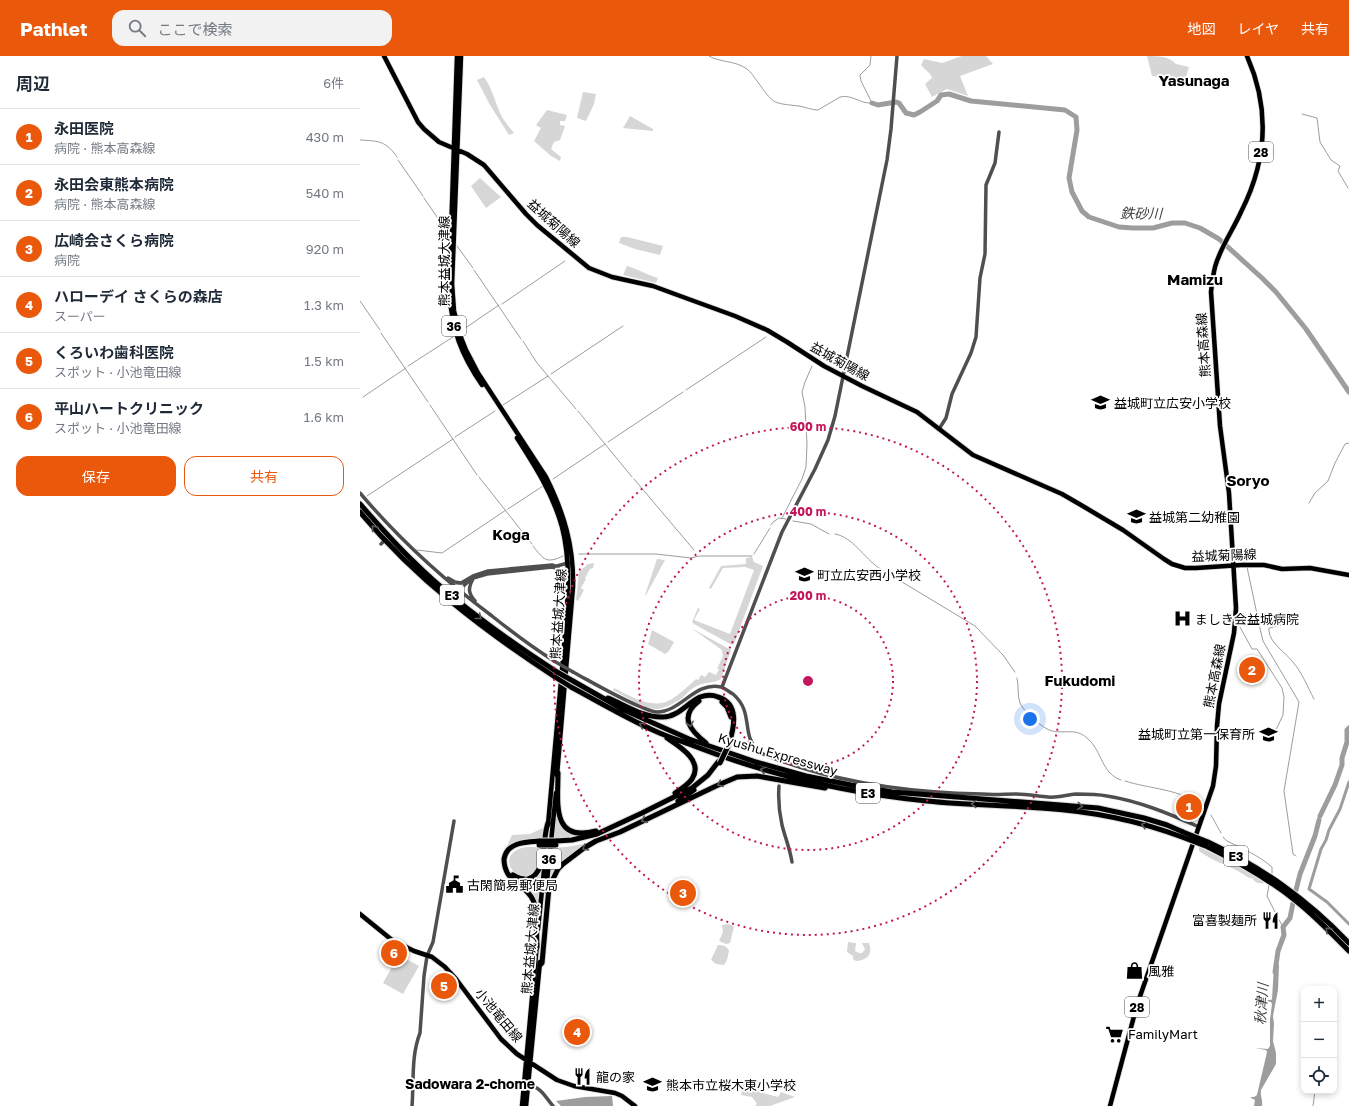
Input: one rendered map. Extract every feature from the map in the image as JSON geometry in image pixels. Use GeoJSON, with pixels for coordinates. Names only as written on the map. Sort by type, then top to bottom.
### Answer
{"type":"FeatureCollection","features":[{"type":"Feature","properties":{"kind":"highway","name":"Kyushu Expressway"},"geometry":{"type":"LineString","coordinates":[[360,504],[411,560],[438,585],[504,637],[556,674]]}},
{"type":"Feature","properties":{"kind":"highway","name":"Kyushu Expressway"},"geometry":{"type":"LineString","coordinates":[[360,512],[382,539],[435,589],[503,643],[556,674],[615,712],[657,732],[711,753],[754,767],[805,781],[854,791],[927,801],[1043,808],[1098,815],[1182,834],[1208,844],[1264,871],[1310,908],[1349,943]]}},
{"type":"Feature","properties":{"kind":"highway","name":"Kyushu Expressway"},"geometry":{"type":"LineString","coordinates":[[572,684],[689,739],[780,769],[851,785],[892,792],[1098,808],[1144,818],[1167,825],[1182,834]]}},
{"type":"Feature","properties":{"kind":"highway"},"geometry":{"type":"LineString","coordinates":[[572,684],[642,713],[664,718],[678,712],[701,697],[709,695],[720,697],[727,701],[734,712],[733,730],[719,762],[710,777],[700,786],[667,809]]}},
{"type":"Feature","properties":{"kind":"highway"},"geometry":{"type":"LineString","coordinates":[[712,746],[695,735],[689,723],[690,714],[693,707],[703,699],[712,698],[718,700],[724,703],[728,709],[731,716],[731,727],[728,744]]}},
{"type":"Feature","properties":{"kind":"highway"},"geometry":{"type":"LineString","coordinates":[[657,732],[686,752],[694,765],[693,778],[663,802]]}},
{"type":"Feature","properties":{"kind":"highway"},"geometry":{"type":"LineString","coordinates":[[556,843],[597,834],[692,788],[708,776],[719,762]]}},
{"type":"Feature","properties":{"kind":"highway"},"geometry":{"type":"LineString","coordinates":[[558,773],[558,805],[560,820],[563,826],[573,833],[586,833],[617,825]]}},
{"type":"Feature","properties":{"kind":"highway"},"geometry":{"type":"LineString","coordinates":[[540,965],[543,958],[549,887],[558,869],[571,857],[596,841],[620,832],[737,777],[757,776],[817,787],[854,791]]}},
{"type":"Feature","properties":{"kind":"highway"},"geometry":{"type":"LineString","coordinates":[[540,843],[516,847],[511,852],[507,858],[507,864],[509,870],[516,877],[520,879],[529,879],[537,873],[542,865],[548,823]]}},
{"type":"Feature","properties":{"kind":"highway"},"geometry":{"type":"LineString","coordinates":[[537,947],[535,909],[533,900],[523,886],[508,874],[504,864],[506,854],[512,847],[525,842],[577,842],[620,832]]}},
{"type":"Feature","properties":{"kind":"highway","name":"Kyushu Expressway"},"geometry":{"type":"LineString","coordinates":[[1208,844],[1310,908],[1349,951]]}},
{"type":"Feature","properties":{"kind":"main road","name":"益城菊陽線"},"geometry":{"type":"LineString","coordinates":[[384,56],[421,125],[439,142],[466,154],[484,165],[526,214],[589,268],[612,277],[653,286],[672,292],[749,322],[787,342],[844,377],[917,412],[973,455],[1062,494],[1082,505],[1123,530],[1172,564],[1185,568],[1246,564],[1270,566],[1282,569],[1310,568],[1349,575]]}},
{"type":"Feature","properties":{"kind":"main road","name":"熊本益城大津線"},"geometry":{"type":"LineString","coordinates":[[457,56],[452,284],[454,312],[460,335],[478,373],[546,477],[559,503],[566,523],[574,573],[558,773],[540,965],[529,1061],[522,1106]]}},
{"type":"Feature","properties":{"kind":"main road","name":"熊本益城大津線"},"geometry":{"type":"LineString","coordinates":[[461,56],[448,287],[450,312],[462,352],[524,449],[551,495],[561,526],[568,563],[568,604],[537,947],[526,1106]]}},
{"type":"Feature","properties":{"kind":"main road","name":"熊本高森線"},"geometry":{"type":"LineString","coordinates":[[1110,1106],[1139,1000],[1211,793],[1216,766],[1219,704],[1235,625],[1236,603],[1229,493],[1221,439],[1211,292],[1213,275],[1217,261],[1250,193],[1257,172],[1262,149],[1263,123],[1260,97],[1256,78],[1247,56]]}},
{"type":"Feature","properties":{"kind":"main road","name":"小池竜田線"},"geometry":{"type":"LineString","coordinates":[[360,914],[392,940],[414,951],[432,957],[445,967],[456,979],[501,1039],[512,1050],[557,1080],[574,1086],[615,1093],[622,1096],[635,1106]]}},
{"type":"Feature","properties":{"kind":"street"},"geometry":{"type":"LineString","coordinates":[[722,687],[782,532],[815,469],[828,440],[835,416],[887,160],[897,56]]}},
{"type":"Feature","properties":{"kind":"street"},"geometry":{"type":"LineString","coordinates":[[939,429],[946,418],[952,394],[971,353],[976,337],[980,278],[985,254],[986,185],[995,163],[999,132]]}},
{"type":"Feature","properties":{"kind":"street"},"geometry":{"type":"LineString","coordinates":[[360,493],[396,532],[435,569],[478,606],[532,647],[573,672],[635,704],[656,712],[676,707],[698,690],[710,687],[722,687],[739,700],[744,707],[749,737],[758,752],[768,757],[799,767],[860,782],[933,791],[981,794],[1018,794],[1050,797],[1076,794],[1106,796],[1151,807],[1199,827]]}},
{"type":"Feature","properties":{"kind":"street"},"geometry":{"type":"LineString","coordinates":[[391,535],[396,532]]}},
{"type":"Feature","properties":{"kind":"street"},"geometry":{"type":"LineString","coordinates":[[554,566],[568,563],[572,558]]}},
{"type":"Feature","properties":{"kind":"street"},"geometry":{"type":"LineString","coordinates":[[568,563],[574,573]]}},
{"type":"Feature","properties":{"kind":"street"},"geometry":{"type":"LineString","coordinates":[[435,569],[455,582],[461,583],[488,572],[552,564],[565,574],[567,581],[566,599],[568,604]]}},
{"type":"Feature","properties":{"kind":"street"},"geometry":{"type":"LineString","coordinates":[[472,578],[469,590],[478,606]]}},
{"type":"Feature","properties":{"kind":"street"},"geometry":{"type":"LineString","coordinates":[[459,590],[472,578]]}},
{"type":"Feature","properties":{"kind":"street"},"geometry":{"type":"LineString","coordinates":[[779,786],[778,801],[780,813],[792,862]]}},
{"type":"Feature","properties":{"kind":"street"},"geometry":{"type":"LineString","coordinates":[[412,1106],[412,1065],[417,1040],[420,1033],[424,976],[427,956],[433,942],[454,821]]}},
{"type":"Feature","properties":{"kind":"street"},"geometry":{"type":"LineString","coordinates":[[528,1086],[540,1089],[553,1106]]}},
{"type":"Feature","properties":{"kind":"shaded area"},"geometry":{"type":"Polygon","coordinates":[[[962,56],[986,56],[993,64],[960,76],[968,96],[947,89],[932,97],[925,84],[932,78],[921,65],[924,59],[942,63],[962,56]]]}},
{"type":"Feature","properties":{"kind":"shaded area"},"geometry":{"type":"Polygon","coordinates":[[[1147,56],[1167,58],[1176,64],[1189,67],[1185,80],[1180,79],[1177,83],[1161,77],[1152,76],[1147,56]]]}},
{"type":"Feature","properties":{"kind":"shaded area"},"geometry":{"type":"Polygon","coordinates":[[[484,77],[501,115],[514,133],[509,135],[490,105],[477,80],[484,77]]]}},
{"type":"Feature","properties":{"kind":"shaded area"},"geometry":{"type":"Polygon","coordinates":[[[583,92],[596,94],[594,104],[586,121],[577,118],[583,92]]]}},
{"type":"Feature","properties":{"kind":"shaded area"},"geometry":{"type":"Polygon","coordinates":[[[547,110],[567,115],[565,121],[560,121],[560,125],[565,126],[560,140],[554,142],[551,149],[561,157],[560,161],[551,156],[534,141],[541,128],[536,125],[547,110]]]}},
{"type":"Feature","properties":{"kind":"shaded area"},"geometry":{"type":"Polygon","coordinates":[[[630,116],[653,129],[653,131],[623,128],[630,116]]]}},
{"type":"Feature","properties":{"kind":"shaded area"},"geometry":{"type":"Polygon","coordinates":[[[480,178],[501,197],[486,208],[471,186],[480,178]]]}},
{"type":"Feature","properties":{"kind":"shaded area"},"geometry":{"type":"Polygon","coordinates":[[[621,237],[627,237],[663,246],[660,255],[635,249],[619,243],[621,237]]]}},
{"type":"Feature","properties":{"kind":"shaded area"},"geometry":{"type":"Polygon","coordinates":[[[627,266],[658,278],[656,283],[623,275],[627,266]]]}},
{"type":"Feature","properties":{"kind":"shaded area"},"geometry":{"type":"Polygon","coordinates":[[[752,557],[754,562],[763,566],[734,644],[732,645],[692,622],[698,608],[700,609],[694,620],[730,634],[754,570],[745,567],[723,568],[711,589],[709,588],[721,566],[746,564],[746,558],[752,557]]]}},
{"type":"Feature","properties":{"kind":"shaded area"},"geometry":{"type":"Polygon","coordinates":[[[657,559],[665,560],[645,595],[657,559]]]}},
{"type":"Feature","properties":{"kind":"shaded area"},"geometry":{"type":"Polygon","coordinates":[[[594,563],[593,568],[590,569],[585,578],[586,579],[581,588],[584,590],[578,601],[576,600],[579,572],[588,564],[594,563]]]}},
{"type":"Feature","properties":{"kind":"shaded area"},"geometry":{"type":"Polygon","coordinates":[[[691,628],[731,650],[721,679],[715,682],[698,685],[681,699],[658,709],[641,705],[613,690],[614,688],[642,701],[650,703],[665,702],[672,699],[696,679],[698,680],[701,675],[705,677],[709,672],[716,675],[723,656],[722,650],[691,628]]]}},
{"type":"Feature","properties":{"kind":"shaded area"},"geometry":{"type":"Polygon","coordinates":[[[652,630],[674,642],[669,651],[665,654],[648,644],[652,630]]]}},
{"type":"Feature","properties":{"kind":"shaded area"},"geometry":{"type":"Polygon","coordinates":[[[555,807],[564,829],[570,834],[583,837],[552,841],[555,807]]]}},
{"type":"Feature","properties":{"kind":"shaded area"},"geometry":{"type":"Polygon","coordinates":[[[543,828],[542,840],[514,843],[502,863],[501,862],[512,835],[530,834],[543,828]]]}},
{"type":"Feature","properties":{"kind":"shaded area"},"geometry":{"type":"Polygon","coordinates":[[[589,843],[572,855],[548,885],[551,848],[589,843]]]}},
{"type":"Feature","properties":{"kind":"shaded area"},"geometry":{"type":"Polygon","coordinates":[[[526,847],[541,847],[541,857],[533,873],[526,877],[519,876],[513,871],[510,865],[510,858],[515,851],[526,847]]]}},
{"type":"Feature","properties":{"kind":"shaded area"},"geometry":{"type":"Polygon","coordinates":[[[1199,847],[1232,863],[1265,883],[1256,882],[1252,878],[1249,878],[1237,870],[1211,859],[1199,851],[1199,847]]]}},
{"type":"Feature","properties":{"kind":"shaded area"},"geometry":{"type":"Polygon","coordinates":[[[541,870],[538,906],[536,907],[514,877],[536,877],[541,870]]]}},
{"type":"Feature","properties":{"kind":"shaded area"},"geometry":{"type":"Polygon","coordinates":[[[728,924],[734,927],[730,943],[726,944],[719,941],[723,932],[722,925],[728,924]]]}},
{"type":"Feature","properties":{"kind":"shaded area"},"geometry":{"type":"Polygon","coordinates":[[[848,942],[856,943],[855,951],[859,953],[862,953],[865,949],[862,943],[869,943],[870,954],[866,958],[856,961],[853,959],[853,956],[847,952],[848,942]]]}},
{"type":"Feature","properties":{"kind":"shaded area"},"geometry":{"type":"Polygon","coordinates":[[[718,945],[725,946],[729,951],[724,965],[716,964],[711,960],[718,945]]]}},
{"type":"Feature","properties":{"kind":"shaded area"},"geometry":{"type":"Polygon","coordinates":[[[399,955],[419,966],[403,994],[383,983],[399,955]]]}},
{"type":"Feature","properties":{"kind":"shaded area"},"geometry":{"type":"Polygon","coordinates":[[[1279,965],[1278,990],[1273,1016],[1273,1041],[1276,1053],[1276,1064],[1261,1090],[1262,1106],[1254,1106],[1255,1100],[1251,1097],[1257,1095],[1267,1052],[1266,1050],[1255,1048],[1268,1049],[1270,1046],[1270,1020],[1272,1004],[1271,1002],[1267,1002],[1267,1000],[1272,999],[1274,966],[1279,965]]]}},
{"type":"Feature","properties":{"kind":"shaded area"},"geometry":{"type":"Polygon","coordinates":[[[748,1082],[748,1089],[778,1097],[781,1092],[795,1097],[770,1106],[755,1106],[757,1104],[752,1097],[741,1095],[743,1084],[748,1082]]]}},
{"type":"Feature","properties":{"kind":"shaded area"},"geometry":{"type":"Polygon","coordinates":[[[612,1096],[613,1106],[561,1106],[556,1101],[585,1097],[612,1096]]]}},
{"type":"Feature","properties":{"kind":"waterway"},"geometry":{"type":"LineString","coordinates":[[709,56],[718,60],[737,64],[747,69],[774,101],[813,110],[818,110],[844,96],[872,103],[861,81],[860,75],[870,65],[871,56]]}},
{"type":"Feature","properties":{"kind":"waterway","name":"鉄砂川"},"geometry":{"type":"LineString","coordinates":[[872,103],[878,105],[896,102],[899,103],[906,113],[914,115],[937,101],[941,95],[949,94],[971,101],[1065,110],[1076,117],[1077,130],[1069,178],[1072,192],[1082,211],[1089,217],[1119,227],[1153,228],[1172,223],[1185,223],[1200,228],[1219,239],[1276,292],[1306,329],[1349,392]]}},
{"type":"Feature","properties":{"kind":"waterway"},"geometry":{"type":"LineString","coordinates":[[1302,114],[1317,118],[1320,142],[1331,160],[1340,166],[1338,171],[1348,188]]}},
{"type":"Feature","properties":{"kind":"waterway"},"geometry":{"type":"LineString","coordinates":[[360,140],[382,143],[397,157]]}},
{"type":"Feature","properties":{"kind":"waterway"},"geometry":{"type":"LineString","coordinates":[[398,160],[423,196]]}},
{"type":"Feature","properties":{"kind":"waterway"},"geometry":{"type":"LineString","coordinates":[[424,198],[446,230]]}},
{"type":"Feature","properties":{"kind":"waterway"},"geometry":{"type":"LineString","coordinates":[[457,246],[473,268]]}},
{"type":"Feature","properties":{"kind":"waterway"},"geometry":{"type":"LineString","coordinates":[[502,304],[565,261]]}},
{"type":"Feature","properties":{"kind":"waterway"},"geometry":{"type":"LineString","coordinates":[[474,270],[521,339]]}},
{"type":"Feature","properties":{"kind":"waterway"},"geometry":{"type":"LineString","coordinates":[[360,301],[380,330]]}},
{"type":"Feature","properties":{"kind":"waterway"},"geometry":{"type":"LineString","coordinates":[[461,331],[499,305]]}},
{"type":"Feature","properties":{"kind":"waterway"},"geometry":{"type":"LineString","coordinates":[[551,374],[623,326]]}},
{"type":"Feature","properties":{"kind":"waterway"},"geometry":{"type":"LineString","coordinates":[[381,333],[428,402]]}},
{"type":"Feature","properties":{"kind":"waterway"},"geometry":{"type":"LineString","coordinates":[[408,366],[453,337]]}},
{"type":"Feature","properties":{"kind":"waterway"},"geometry":{"type":"LineString","coordinates":[[686,390],[766,337]]}},
{"type":"Feature","properties":{"kind":"waterway"},"geometry":{"type":"LineString","coordinates":[[523,341],[537,363],[576,409]]}},
{"type":"Feature","properties":{"kind":"waterway"},"geometry":{"type":"LineString","coordinates":[[782,518],[802,479],[806,467],[807,444],[805,407],[802,392],[812,366]]}},
{"type":"Feature","properties":{"kind":"waterway"},"geometry":{"type":"LineString","coordinates":[[363,397],[406,368]]}},
{"type":"Feature","properties":{"kind":"waterway"},"geometry":{"type":"LineString","coordinates":[[503,405],[548,376]]}},
{"type":"Feature","properties":{"kind":"waterway"},"geometry":{"type":"LineString","coordinates":[[608,442],[683,392]]}},
{"type":"Feature","properties":{"kind":"waterway"},"geometry":{"type":"LineString","coordinates":[[430,405],[477,475]]}},
{"type":"Feature","properties":{"kind":"waterway"},"geometry":{"type":"LineString","coordinates":[[455,437],[495,411]]}},
{"type":"Feature","properties":{"kind":"waterway"},"geometry":{"type":"LineString","coordinates":[[578,411],[632,477]]}},
{"type":"Feature","properties":{"kind":"waterway"},"geometry":{"type":"LineString","coordinates":[[367,496],[453,439]]}},
{"type":"Feature","properties":{"kind":"waterway"},"geometry":{"type":"LineString","coordinates":[[1309,503],[1315,493],[1328,481],[1345,444],[1349,443]]}},
{"type":"Feature","properties":{"kind":"waterway"},"geometry":{"type":"LineString","coordinates":[[553,479],[605,444]]}},
{"type":"Feature","properties":{"kind":"waterway"},"geometry":{"type":"LineString","coordinates":[[479,477],[532,544]]}},
{"type":"Feature","properties":{"kind":"waterway"},"geometry":{"type":"LineString","coordinates":[[634,479],[694,550]]}},
{"type":"Feature","properties":{"kind":"waterway"},"geometry":{"type":"LineString","coordinates":[[508,509],[543,486]]}},
{"type":"Feature","properties":{"kind":"waterway"},"geometry":{"type":"LineString","coordinates":[[417,550],[442,553],[506,510]]}},
{"type":"Feature","properties":{"kind":"waterway"},"geometry":{"type":"LineString","coordinates":[[771,525],[779,518],[786,519]]}},
{"type":"Feature","properties":{"kind":"waterway"},"geometry":{"type":"LineString","coordinates":[[793,521],[811,524],[829,534]]}},
{"type":"Feature","properties":{"kind":"waterway"},"geometry":{"type":"LineString","coordinates":[[754,554],[770,528]]}},
{"type":"Feature","properties":{"kind":"waterway"},"geometry":{"type":"LineString","coordinates":[[835,534],[853,543],[879,568],[975,626],[1003,655],[1015,672]]}},
{"type":"Feature","properties":{"kind":"waterway"},"geometry":{"type":"LineString","coordinates":[[533,546],[540,555],[546,559],[553,560],[563,556]]}},
{"type":"Feature","properties":{"kind":"waterway"},"geometry":{"type":"LineString","coordinates":[[1245,562],[1247,552]]}},
{"type":"Feature","properties":{"kind":"waterway"},"geometry":{"type":"LineString","coordinates":[[579,554],[656,554],[691,558],[699,556],[752,556]]}},
{"type":"Feature","properties":{"kind":"waterway"},"geometry":{"type":"LineString","coordinates":[[1247,567],[1257,614]]}},
{"type":"Feature","properties":{"kind":"waterway"},"geometry":{"type":"LineString","coordinates":[[1279,612],[1281,625],[1269,628],[1271,638],[1296,665],[1314,699]]}},
{"type":"Feature","properties":{"kind":"waterway"},"geometry":{"type":"LineString","coordinates":[[1257,616],[1263,641],[1299,702],[1284,791],[1293,854],[1296,856]]}},
{"type":"Feature","properties":{"kind":"waterway"},"geometry":{"type":"LineString","coordinates":[[1240,627],[1252,649],[1257,649],[1282,688],[1284,697],[1283,715],[1275,732]]}},
{"type":"Feature","properties":{"kind":"waterway"},"geometry":{"type":"LineString","coordinates":[[1017,678],[1020,703],[1029,715],[1048,730],[1057,732],[1076,732],[1085,736],[1097,750],[1110,773],[1121,780]]}},
{"type":"Feature","properties":{"kind":"waterway","name":"秋津川"},"geometry":{"type":"LineString","coordinates":[[1320,816],[1335,785],[1342,765],[1342,758],[1347,742],[1347,730],[1349,728]]}},
{"type":"Feature","properties":{"kind":"waterway"},"geometry":{"type":"LineString","coordinates":[[1125,781],[1174,792],[1201,805]]}},
{"type":"Feature","properties":{"kind":"waterway"},"geometry":{"type":"LineString","coordinates":[[1349,782],[1340,809],[1321,849],[1309,889],[1327,902],[1349,924]]}},
{"type":"Feature","properties":{"kind":"waterway"},"geometry":{"type":"LineString","coordinates":[[1211,815],[1221,833]]}},
{"type":"Feature","properties":{"kind":"waterway","name":"秋津川"},"geometry":{"type":"LineString","coordinates":[[1296,890],[1319,820]]}},
{"type":"Feature","properties":{"kind":"waterway"},"geometry":{"type":"LineString","coordinates":[[1223,837],[1227,841],[1250,852],[1267,863],[1272,867],[1272,873]]}},
{"type":"Feature","properties":{"kind":"waterway"},"geometry":{"type":"LineString","coordinates":[[1269,885],[1267,896],[1275,912]]}},
{"type":"Feature","properties":{"kind":"waterway","name":"秋津川"},"geometry":{"type":"LineString","coordinates":[[1275,972],[1278,951],[1284,935],[1283,927],[1290,918],[1293,903]]}},
{"type":"Feature","properties":{"kind":"waterway"},"geometry":{"type":"LineString","coordinates":[[1277,916],[1283,927]]}},
{"type":"Feature","properties":{"kind":"waterway"},"geometry":{"type":"LineString","coordinates":[[1313,1106],[1315,1094]]}},
{"type":"Feature","properties":{"kind":"place","name":"益城町立広安小学校"},"geometry":{"type":"Point","coordinates":[1101,403]}},
{"type":"Feature","properties":{"kind":"place","name":"益城第二幼稚園"},"geometry":{"type":"Point","coordinates":[1136,517]}},
{"type":"Feature","properties":{"kind":"place","name":"町立広安西小学校"},"geometry":{"type":"Point","coordinates":[804,575]}},
{"type":"Feature","properties":{"kind":"place","name":"ましき会益城病院"},"geometry":{"type":"Point","coordinates":[1182,619]}},
{"type":"Feature","properties":{"kind":"place","name":"永田会東熊本病院"},"geometry":{"type":"Point","coordinates":[1252,670]}},
{"type":"Feature","properties":{"kind":"place","name":"益城町立第一保育所"},"geometry":{"type":"Point","coordinates":[1268,734]}},
{"type":"Feature","properties":{"kind":"place","name":"永田医院"},"geometry":{"type":"Point","coordinates":[1189,807]}},
{"type":"Feature","properties":{"kind":"place","name":"古閑簡易郵便局"},"geometry":{"type":"Point","coordinates":[454,885]}},
{"type":"Feature","properties":{"kind":"place","name":"広崎会さくら病院"},"geometry":{"type":"Point","coordinates":[683,893]}},
{"type":"Feature","properties":{"kind":"place","name":"富喜製麺所"},"geometry":{"type":"Point","coordinates":[1270,920]}},
{"type":"Feature","properties":{"kind":"place","name":"平山ハートクリニック"},"geometry":{"type":"Point","coordinates":[394,953]}},
{"type":"Feature","properties":{"kind":"place","name":"風雅"},"geometry":{"type":"Point","coordinates":[1135,971]}},
{"type":"Feature","properties":{"kind":"place","name":"くろいわ歯科医院"},"geometry":{"type":"Point","coordinates":[444,986]}},
{"type":"Feature","properties":{"kind":"place","name":"ハローデイ さくらの森店"},"geometry":{"type":"Point","coordinates":[577,1032]}},
{"type":"Feature","properties":{"kind":"place","name":"FamilyMart"},"geometry":{"type":"Point","coordinates":[1115,1034]}},
{"type":"Feature","properties":{"kind":"place","name":"龍の家"},"geometry":{"type":"Point","coordinates":[583,1077]}},
{"type":"Feature","properties":{"kind":"place","name":"熊本市立桜木東小学校"},"geometry":{"type":"Point","coordinates":[653,1085]}},
{"type":"Feature","properties":{"kind":"district","name":"Yasunaga"},"geometry":{"type":"Point","coordinates":[1194,80]}},
{"type":"Feature","properties":{"kind":"district","name":"Mamizu"},"geometry":{"type":"Point","coordinates":[1195,279]}},
{"type":"Feature","properties":{"kind":"district","name":"Soryo"},"geometry":{"type":"Point","coordinates":[1248,480]}},
{"type":"Feature","properties":{"kind":"district","name":"Koga"},"geometry":{"type":"Point","coordinates":[511,534]}},
{"type":"Feature","properties":{"kind":"district","name":"Fukudomi"},"geometry":{"type":"Point","coordinates":[1080,680]}},
{"type":"Feature","properties":{"kind":"district","name":"Sadowara 2-chome"},"geometry":{"type":"Point","coordinates":[470,1083]}}]}
